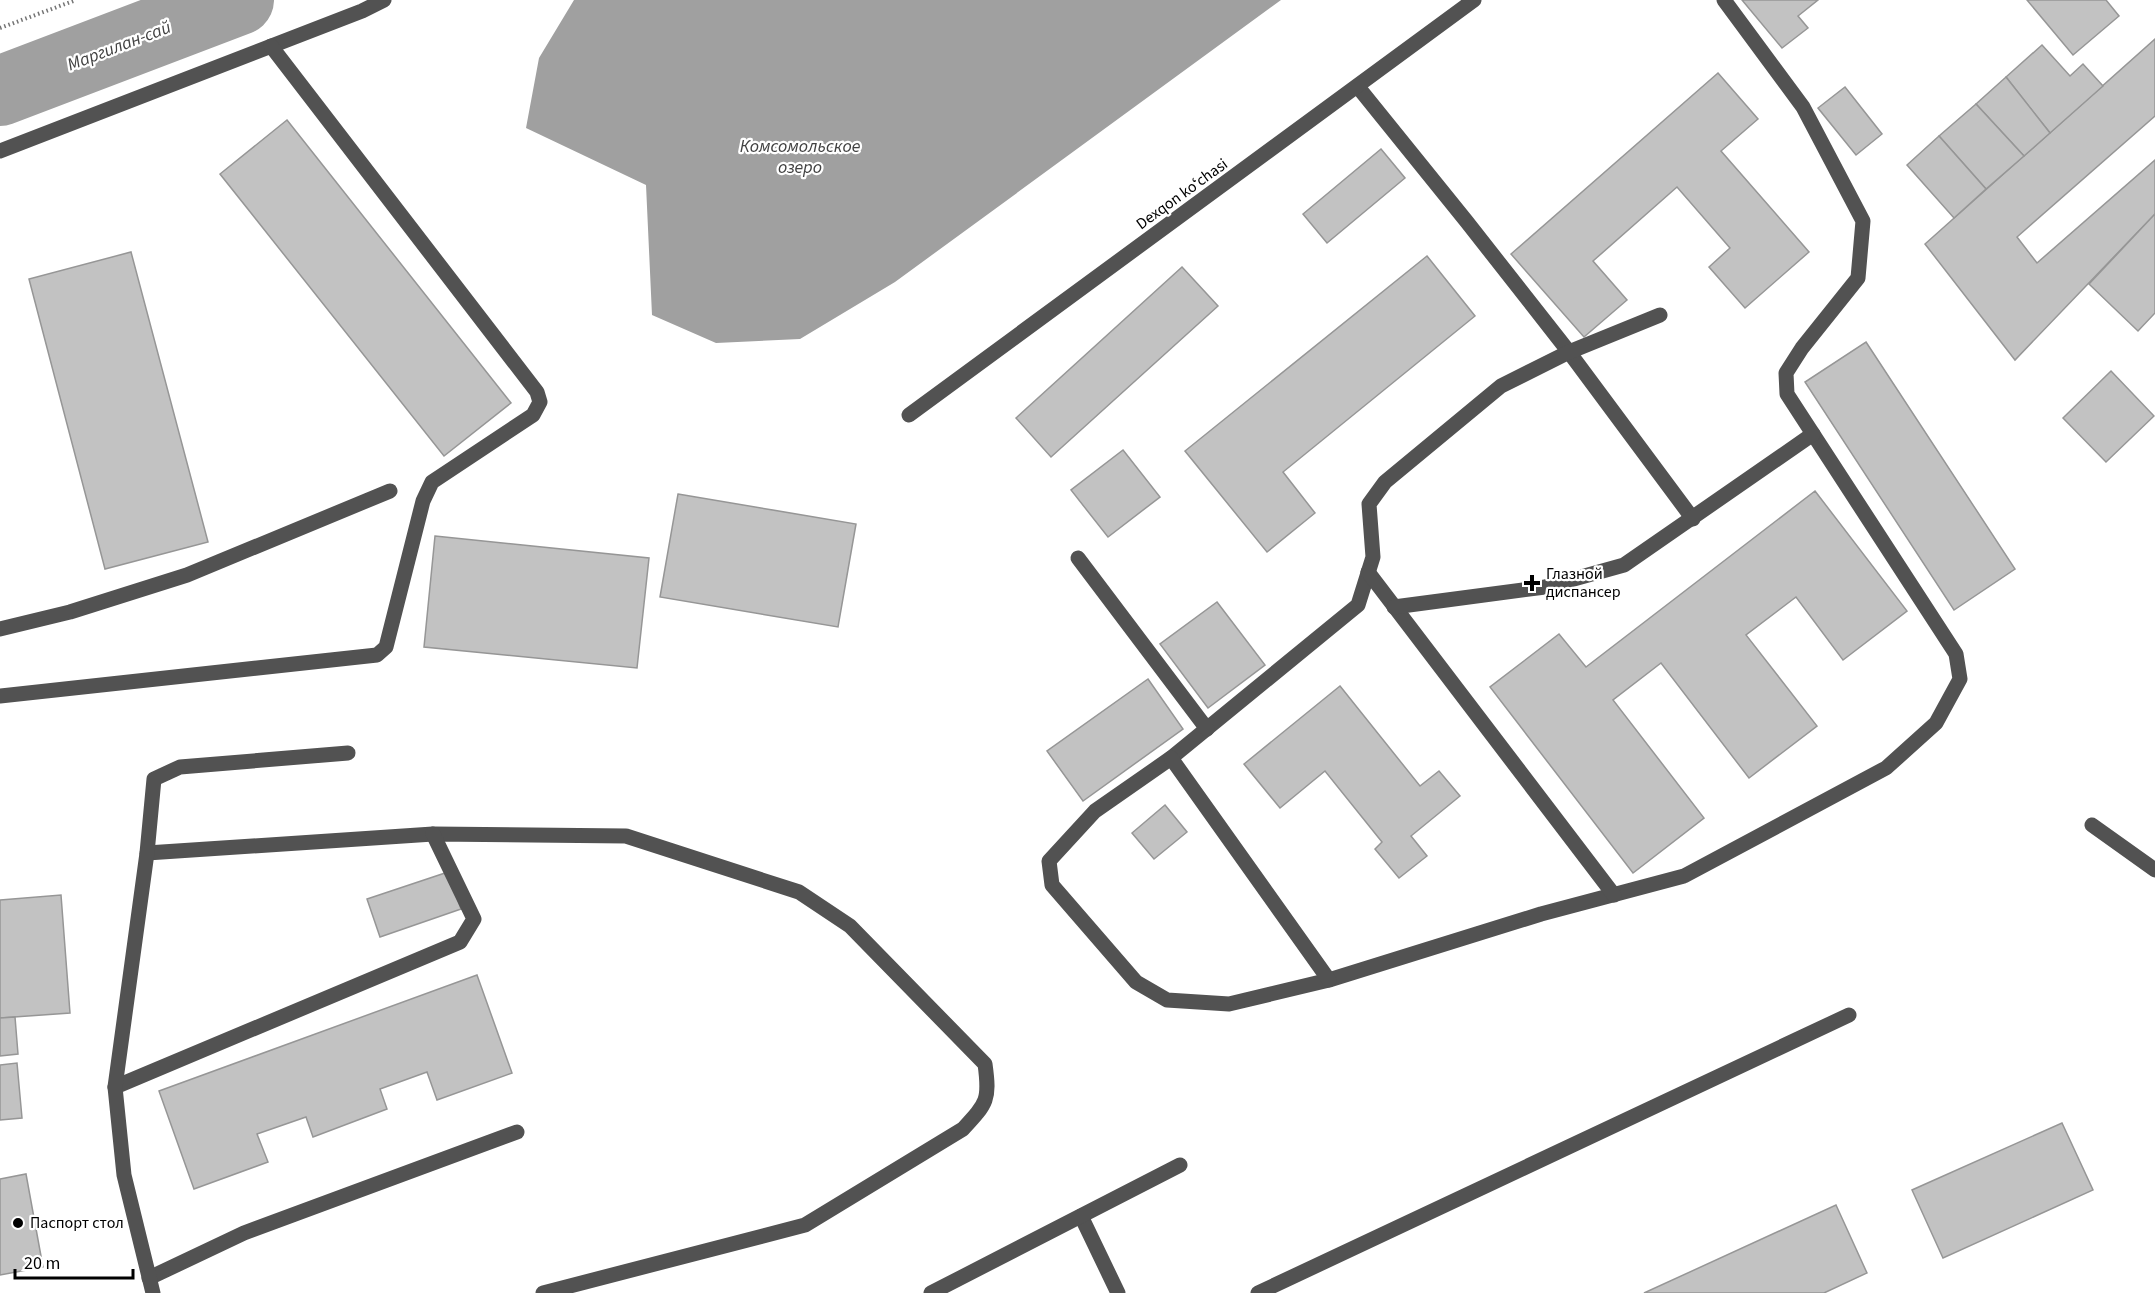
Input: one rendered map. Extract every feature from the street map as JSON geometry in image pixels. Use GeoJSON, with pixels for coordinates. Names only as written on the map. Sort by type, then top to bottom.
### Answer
{"type":"FeatureCollection","features":[{"type":"Feature","properties":{"kind":"street"},"geometry":{"type":"LineString","coordinates":[[0,150],[362,11],[384,0]]}},
{"type":"Feature","properties":{"kind":"street","name":"Dexqon koʻchasi"},"geometry":{"type":"LineString","coordinates":[[909,415],[1474,0]]}},
{"type":"Feature","properties":{"kind":"street"},"geometry":{"type":"LineString","coordinates":[[1660,315],[1569,352],[1502,386],[1385,482],[1370,504],[1373,557],[1358,605],[1171,758],[1095,811],[1049,861],[1052,885],[1136,982],[1167,1000],[1229,1004],[1329,980],[1541,914],[1684,876],[1886,768],[1936,723],[1959,679],[1956,654],[1787,394],[1786,373],[1802,348],[1858,278],[1863,221],[1803,107],[1724,0]]}},
{"type":"Feature","properties":{"kind":"street"},"geometry":{"type":"LineString","coordinates":[[0,696],[377,655],[386,647],[423,501],[432,482],[533,415],[540,402],[537,392],[271,46]]}},
{"type":"Feature","properties":{"kind":"street"},"geometry":{"type":"LineString","coordinates":[[1358,87],[1569,352],[1693,519]]}},
{"type":"Feature","properties":{"kind":"street"},"geometry":{"type":"LineString","coordinates":[[1394,607],[1545,587],[1624,565],[1813,434]]}},
{"type":"Feature","properties":{"kind":"street"},"geometry":{"type":"LineString","coordinates":[[0,629],[70,612],[187,575],[390,491]]}},
{"type":"Feature","properties":{"kind":"street"},"geometry":{"type":"LineString","coordinates":[[1078,558],[1208,729]]}},
{"type":"Feature","properties":{"kind":"street"},"geometry":{"type":"LineString","coordinates":[[1368,572],[1614,895]]}},
{"type":"Feature","properties":{"kind":"street"},"geometry":{"type":"LineString","coordinates":[[348,753],[180,766],[154,779],[147,853],[115,1087],[124,1175],[151,1286],[244,1233],[517,1132]]}},
{"type":"Feature","properties":{"kind":"street"},"geometry":{"type":"LineString","coordinates":[[1171,758],[1329,980]]}},
{"type":"Feature","properties":{"kind":"street"},"geometry":{"type":"LineString","coordinates":[[2092,825],[2155,870]]}},
{"type":"Feature","properties":{"kind":"street"},"geometry":{"type":"LineString","coordinates":[[147,853],[433,834],[626,836],[799,892],[850,926],[985,1064],[988,1090],[982,1107],[963,1129],[805,1225],[543,1293]]}},
{"type":"Feature","properties":{"kind":"street"},"geometry":{"type":"LineString","coordinates":[[115,1087],[460,942],[474,919],[433,834]]}},
{"type":"Feature","properties":{"kind":"street"},"geometry":{"type":"LineString","coordinates":[[1258,1293],[1849,1015]]}},
{"type":"Feature","properties":{"kind":"street"},"geometry":{"type":"LineString","coordinates":[[931,1293],[1180,1165]]}},
{"type":"Feature","properties":{"kind":"street"},"geometry":{"type":"LineString","coordinates":[[1081,1216],[1118,1293]]}},
{"type":"Feature","properties":{"kind":"path"},"geometry":{"type":"LineString","coordinates":[[0,27],[76,0]]}},
{"type":"Feature","properties":{"kind":"water","name":"Комсомольское озеро"},"geometry":{"type":"Polygon","coordinates":[[[574,0],[1281,0],[895,282],[800,339],[716,343],[652,315],[646,185],[526,128],[539,58],[574,0]]]}},
{"type":"Feature","properties":{"kind":"building"},"geometry":{"type":"Polygon","coordinates":[[[1742,0],[1818,0],[1798,16],[1808,28],[1782,48],[1742,0]]]}},
{"type":"Feature","properties":{"kind":"building"},"geometry":{"type":"Polygon","coordinates":[[[2027,0],[2106,0],[2119,16],[2073,55],[2027,0]]]}},
{"type":"Feature","properties":{"kind":"building"},"geometry":{"type":"Polygon","coordinates":[[[2155,39],[2155,116],[2017,237],[2037,263],[2155,160],[2155,214],[2015,360],[1925,244],[2155,39]]]}},
{"type":"Feature","properties":{"kind":"building"},"geometry":{"type":"Polygon","coordinates":[[[2042,45],[2070,76],[2083,64],[2103,86],[2050,133],[2006,77],[2042,45]]]}},
{"type":"Feature","properties":{"kind":"building"},"geometry":{"type":"Polygon","coordinates":[[[1718,73],[1758,119],[1721,151],[1809,252],[1745,308],[1709,267],[1730,248],[1677,187],[1593,261],[1627,300],[1584,337],[1511,254],[1718,73]]]}},
{"type":"Feature","properties":{"kind":"building"},"geometry":{"type":"Polygon","coordinates":[[[2006,77],[2050,133],[2024,156],[1976,104],[2006,77]]]}},
{"type":"Feature","properties":{"kind":"building"},"geometry":{"type":"Polygon","coordinates":[[[1845,87],[1882,134],[1856,155],[1818,108],[1845,87]]]}},
{"type":"Feature","properties":{"kind":"building"},"geometry":{"type":"Polygon","coordinates":[[[1976,104],[2024,156],[1986,189],[1939,136],[1976,104]]]}},
{"type":"Feature","properties":{"kind":"building"},"geometry":{"type":"Polygon","coordinates":[[[287,120],[511,403],[444,456],[220,174],[287,120]]]}},
{"type":"Feature","properties":{"kind":"building"},"geometry":{"type":"Polygon","coordinates":[[[1939,136],[1986,189],[1954,218],[1907,165],[1939,136]]]}},
{"type":"Feature","properties":{"kind":"building"},"geometry":{"type":"Polygon","coordinates":[[[1381,149],[1405,178],[1327,243],[1303,214],[1381,149]]]}},
{"type":"Feature","properties":{"kind":"building"},"geometry":{"type":"Polygon","coordinates":[[[2155,214],[2155,313],[2138,331],[2089,284],[2155,214]]]}},
{"type":"Feature","properties":{"kind":"building"},"geometry":{"type":"Polygon","coordinates":[[[131,252],[208,542],[105,569],[29,279],[131,252]]]}},
{"type":"Feature","properties":{"kind":"building"},"geometry":{"type":"Polygon","coordinates":[[[1427,256],[1475,316],[1283,472],[1315,513],[1267,552],[1185,451],[1427,256]]]}},
{"type":"Feature","properties":{"kind":"building"},"geometry":{"type":"Polygon","coordinates":[[[1182,267],[1218,306],[1051,457],[1016,418],[1182,267]]]}},
{"type":"Feature","properties":{"kind":"building"},"geometry":{"type":"Polygon","coordinates":[[[1866,342],[2015,569],[1954,610],[1805,382],[1866,342]]]}},
{"type":"Feature","properties":{"kind":"building"},"geometry":{"type":"Polygon","coordinates":[[[2111,371],[2154,416],[2106,462],[2063,418],[2111,371]]]}},
{"type":"Feature","properties":{"kind":"building"},"geometry":{"type":"Polygon","coordinates":[[[1123,450],[1160,497],[1108,537],[1071,490],[1123,450]]]}},
{"type":"Feature","properties":{"kind":"building"},"geometry":{"type":"Polygon","coordinates":[[[1815,491],[1907,611],[1843,660],[1796,597],[1746,635],[1817,726],[1749,778],[1661,663],[1613,700],[1704,818],[1633,873],[1490,687],[1559,634],[1586,667],[1815,491]]]}},
{"type":"Feature","properties":{"kind":"building"},"geometry":{"type":"Polygon","coordinates":[[[678,494],[856,524],[838,627],[660,597],[678,494]]]}},
{"type":"Feature","properties":{"kind":"building"},"geometry":{"type":"Polygon","coordinates":[[[435,536],[649,558],[637,668],[424,647],[435,536]]]}},
{"type":"Feature","properties":{"kind":"building"},"geometry":{"type":"Polygon","coordinates":[[[1217,602],[1265,665],[1208,708],[1160,644],[1217,602]]]}},
{"type":"Feature","properties":{"kind":"building"},"geometry":{"type":"Polygon","coordinates":[[[1148,679],[1183,729],[1083,801],[1047,751],[1148,679]]]}},
{"type":"Feature","properties":{"kind":"building"},"geometry":{"type":"Polygon","coordinates":[[[1340,686],[1420,786],[1439,771],[1460,796],[1411,836],[1427,856],[1399,878],[1375,849],[1382,842],[1325,771],[1280,808],[1244,764],[1340,686]]]}},
{"type":"Feature","properties":{"kind":"building"},"geometry":{"type":"Polygon","coordinates":[[[1165,805],[1187,832],[1154,859],[1132,833],[1165,805]]]}},
{"type":"Feature","properties":{"kind":"building"},"geometry":{"type":"Polygon","coordinates":[[[448,872],[461,909],[380,937],[367,899],[448,872]]]}},
{"type":"Feature","properties":{"kind":"building"},"geometry":{"type":"Polygon","coordinates":[[[61,895],[70,1013],[0,1018],[0,900],[61,895]]]}},
{"type":"Feature","properties":{"kind":"building"},"geometry":{"type":"Polygon","coordinates":[[[477,975],[512,1073],[437,1100],[427,1072],[380,1089],[387,1109],[313,1137],[306,1117],[257,1134],[268,1162],[194,1189],[159,1091],[477,975]]]}},
{"type":"Feature","properties":{"kind":"building"},"geometry":{"type":"Polygon","coordinates":[[[15,1017],[18,1054],[0,1056],[0,1018],[15,1017]]]}},
{"type":"Feature","properties":{"kind":"building"},"geometry":{"type":"Polygon","coordinates":[[[17,1063],[22,1118],[0,1120],[0,1065],[17,1063]]]}},
{"type":"Feature","properties":{"kind":"building"},"geometry":{"type":"Polygon","coordinates":[[[2062,1123],[2093,1190],[1943,1258],[1912,1190],[2062,1123]]]}},
{"type":"Feature","properties":{"kind":"building","name":"Паспорт стол"},"geometry":{"type":"Polygon","coordinates":[[[26,1174],[43,1267],[0,1275],[0,1179],[26,1174]]]}},
{"type":"Feature","properties":{"kind":"building"},"geometry":{"type":"Polygon","coordinates":[[[1836,1205],[1867,1273],[1824,1293],[1644,1293],[1836,1205]]]}},
{"type":"Feature","properties":{"kind":"waterway","name":"Маргилан-сай"},"geometry":{"type":"LineString","coordinates":[[0,91],[239,0]]}},
{"type":"Feature","properties":{"kind":"place","name":"Глазной диспансер"},"geometry":{"type":"Point","coordinates":[1532,583]}},
{"type":"Feature","properties":{"kind":"place","name":"Паспорт стол"},"geometry":{"type":"Point","coordinates":[18,1223]}}]}
